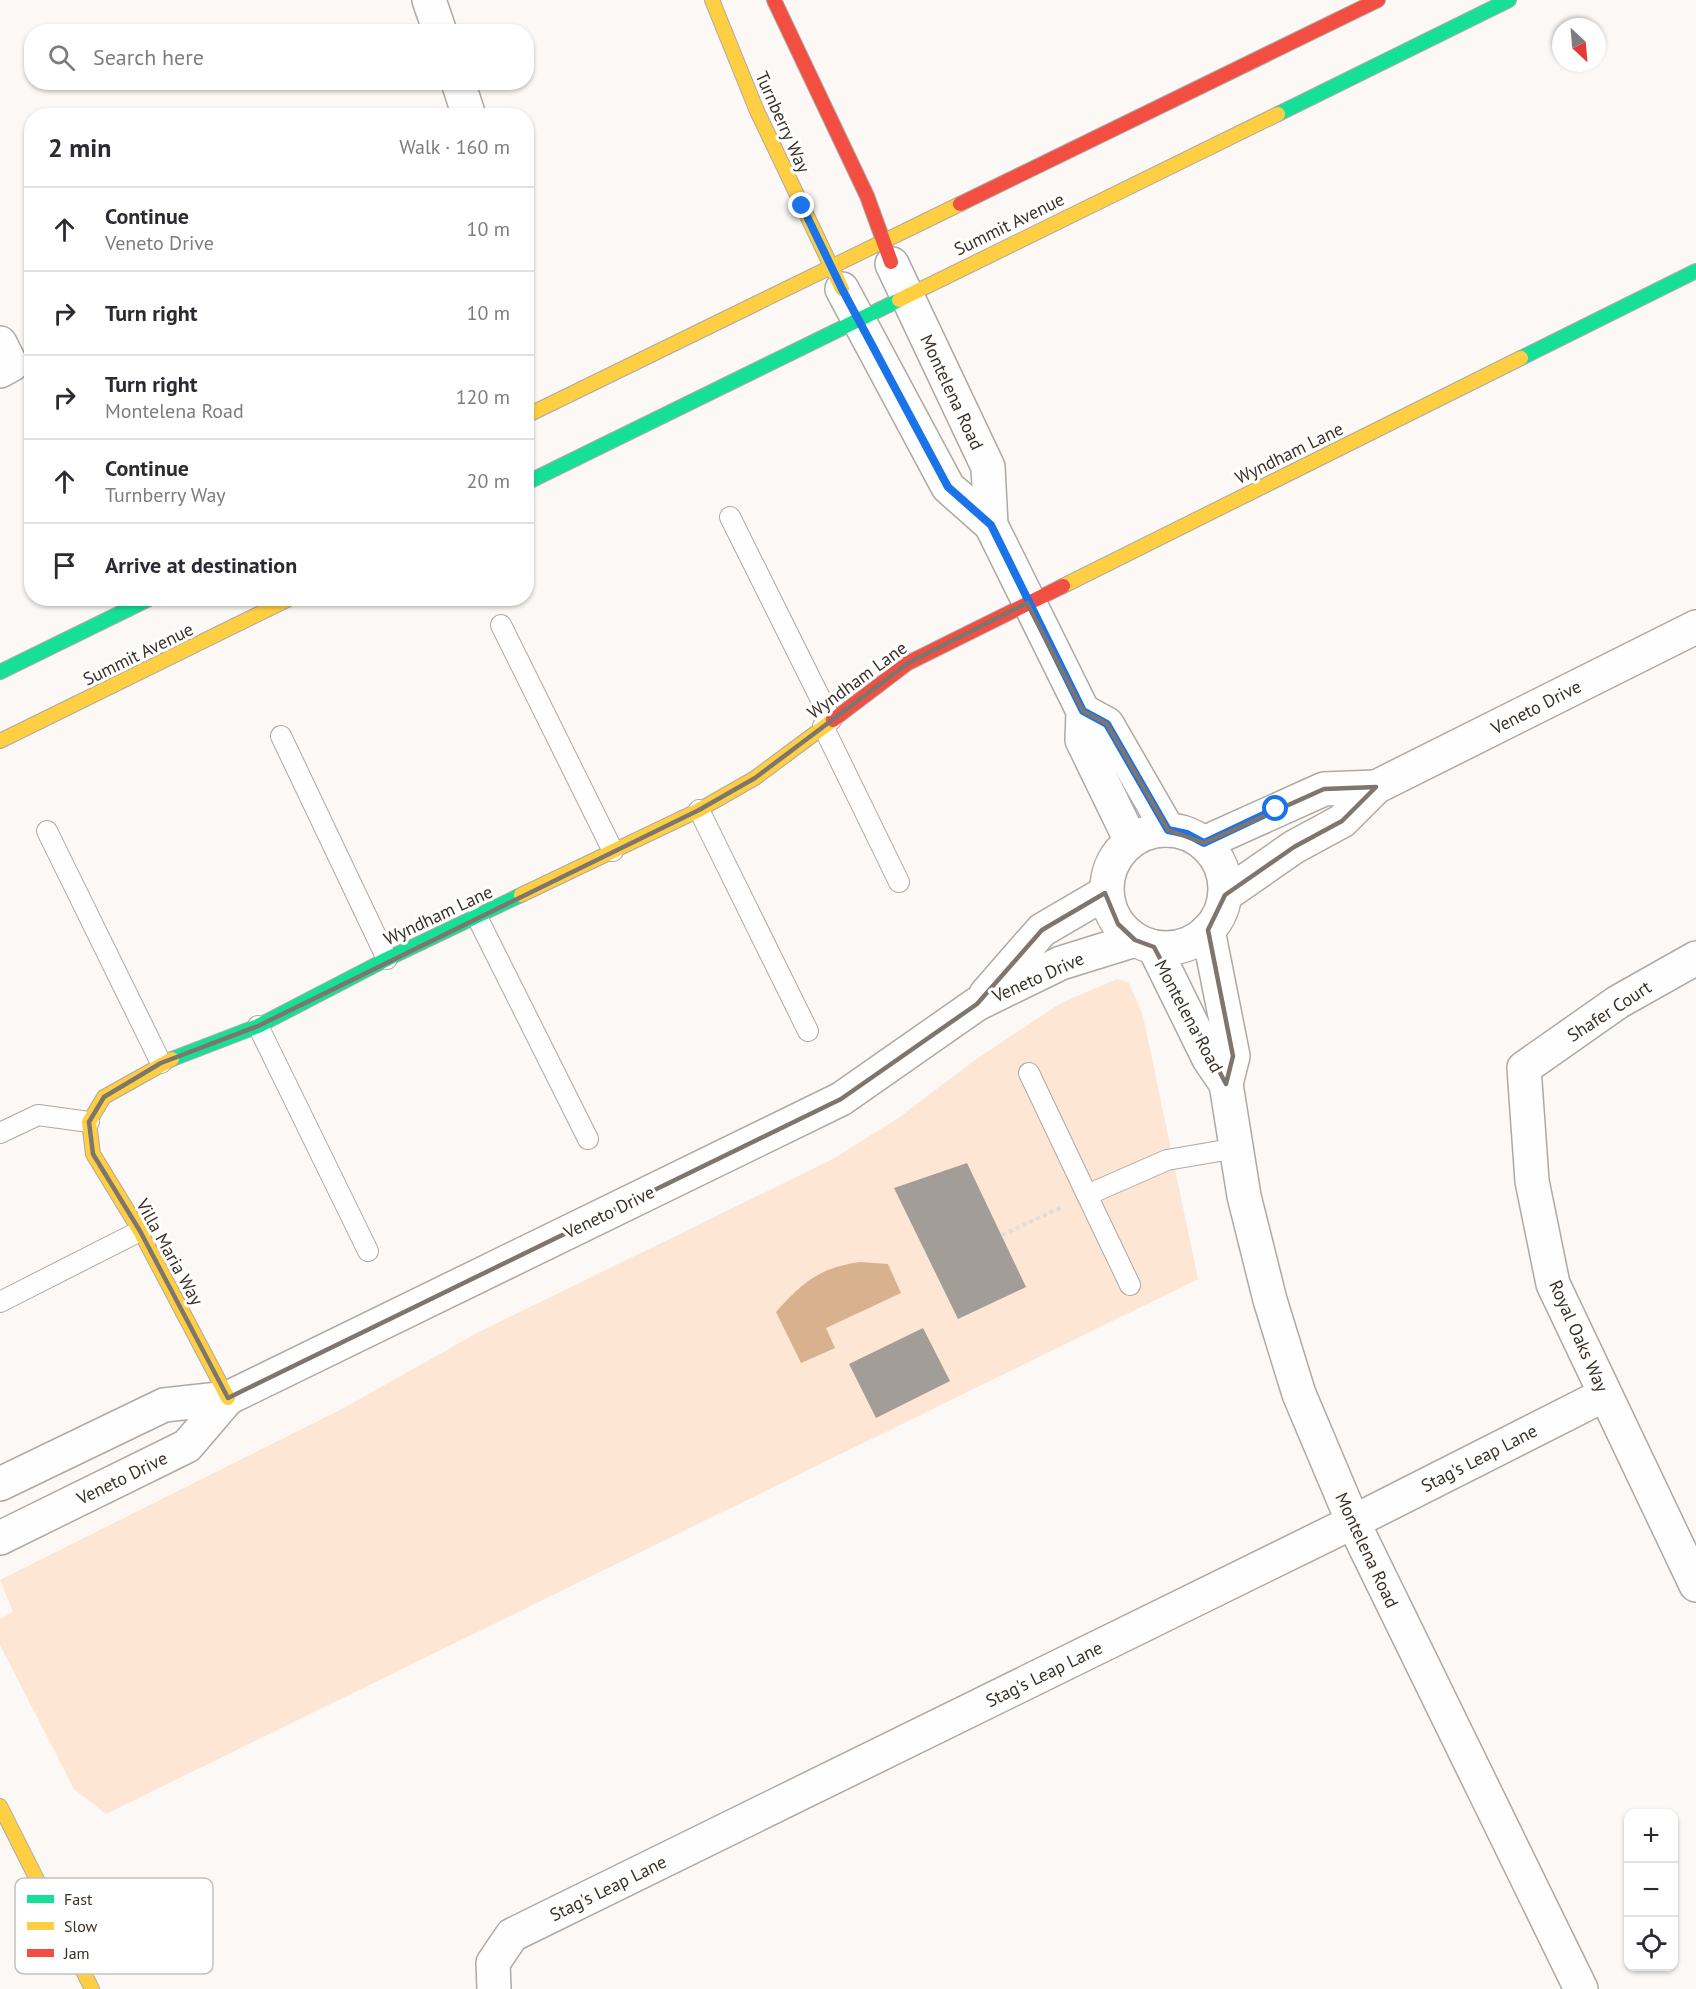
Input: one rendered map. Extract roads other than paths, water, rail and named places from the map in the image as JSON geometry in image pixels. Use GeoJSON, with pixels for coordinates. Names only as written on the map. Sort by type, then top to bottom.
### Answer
{"type":"FeatureCollection","features":[{"type":"Feature","properties":{"kind":"main road","name":"Turnberry Way"},"geometry":{"type":"LineString","coordinates":[[712,0],[757,111],[836,278]]}},
{"type":"Feature","properties":{"kind":"main road"},"geometry":{"type":"LineString","coordinates":[[774,0],[867,196],[887,253]]}},
{"type":"Feature","properties":{"kind":"main road"},"geometry":{"type":"LineString","coordinates":[[534,412],[836,278],[1378,0]]}},
{"type":"Feature","properties":{"kind":"main road","name":"Summit Avenue"},"geometry":{"type":"LineString","coordinates":[[534,479],[857,318],[1509,0]]}},
{"type":"Feature","properties":{"kind":"main road","name":"Wyndham Lane"},"geometry":{"type":"LineString","coordinates":[[89,1122],[104,1097],[161,1063],[258,1026],[387,959],[699,810],[756,778],[908,663],[1696,271]]}},
{"type":"Feature","properties":{"kind":"main road"},"geometry":{"type":"LineString","coordinates":[[0,672],[135,606]]}},
{"type":"Feature","properties":{"kind":"main road","name":"Summit Avenue"},"geometry":{"type":"LineString","coordinates":[[0,741],[275,606]]}},
{"type":"Feature","properties":{"kind":"main road","name":"Villa Maria Way"},"geometry":{"type":"LineString","coordinates":[[89,1122],[93,1154],[140,1231],[228,1398]]}},
{"type":"Feature","properties":{"kind":"main road"},"geometry":{"type":"LineString","coordinates":[[0,1806],[36,1878]]}},
{"type":"Feature","properties":{"kind":"main road"},"geometry":{"type":"LineString","coordinates":[[84,1974],[92,1989]]}},
{"type":"Feature","properties":{"kind":"street"},"geometry":{"type":"LineString","coordinates":[[429,0],[437,24]]}},
{"type":"Feature","properties":{"kind":"street"},"geometry":{"type":"LineString","coordinates":[[461,90],[466,108]]}},
{"type":"Feature","properties":{"kind":"street","name":"Montelena Road"},"geometry":{"type":"LineString","coordinates":[[887,253],[988,467],[991,525],[1027,603],[1083,711],[1082,740],[1131,841]]}},
{"type":"Feature","properties":{"kind":"street","name":"Montelena Road"},"geometry":{"type":"LineString","coordinates":[[836,278],[948,487],[991,525]]}},
{"type":"Feature","properties":{"kind":"street","name":"Veneto Drive"},"geometry":{"type":"LineString","coordinates":[[1225,895],[1294,847],[1342,820],[1376,787],[1696,627]]}},
{"type":"Feature","properties":{"kind":"street"},"geometry":{"type":"LineString","coordinates":[[1083,711],[1107,724],[1168,830]]}},
{"type":"Feature","properties":{"kind":"street","name":"Veneto Drive"},"geometry":{"type":"LineString","coordinates":[[1204,843],[1324,789],[1376,787]]}},
{"type":"Feature","properties":{"kind":"street"},"geometry":{"type":"LineString","coordinates":[[1168,830],[1187,834],[1204,843],[1221,866],[1225,895],[1218,917],[1208,930],[1184,946],[1144,943],[1118,924],[1107,892],[1113,863],[1131,841],[1149,833],[1168,830]]}},
{"type":"Feature","properties":{"kind":"street","name":"Veneto Drive"},"geometry":{"type":"LineString","coordinates":[[977,1004],[1042,930],[1107,892]]}},
{"type":"Feature","properties":{"kind":"street","name":"Montelena Road"},"geometry":{"type":"LineString","coordinates":[[1208,930],[1233,1056],[1226,1084],[1244,1196],[1270,1300],[1299,1394],[1353,1522],[1581,1989]]}},
{"type":"Feature","properties":{"kind":"street","name":"Montelena Road"},"geometry":{"type":"LineString","coordinates":[[1144,943],[1209,1059],[1226,1084]]}},
{"type":"Feature","properties":{"kind":"street","name":"Veneto Drive"},"geometry":{"type":"LineString","coordinates":[[0,1484],[164,1405],[228,1398],[841,1100],[977,1004],[1061,963],[1144,943]]}},
{"type":"Feature","properties":{"kind":"street","name":"Shafer Court"},"geometry":{"type":"LineString","coordinates":[[1524,1068],[1618,1002],[1696,958]]}},
{"type":"Feature","properties":{"kind":"street","name":"Royal Oaks Way"},"geometry":{"type":"LineString","coordinates":[[1524,1068],[1532,1181],[1553,1284],[1696,1585]]}},
{"type":"Feature","properties":{"kind":"street","name":"Stag's Leap Lane"},"geometry":{"type":"LineString","coordinates":[[494,1976],[512,1935],[1353,1522],[1605,1395]]}},
{"type":"Feature","properties":{"kind":"street","name":"Veneto Drive"},"geometry":{"type":"LineString","coordinates":[[0,1538],[187,1446],[228,1398]]}},
{"type":"Feature","properties":{"kind":"lane"},"geometry":{"type":"LineString","coordinates":[[730,517],[899,882]]}},
{"type":"Feature","properties":{"kind":"lane"},"geometry":{"type":"LineString","coordinates":[[501,625],[613,851]]}},
{"type":"Feature","properties":{"kind":"lane"},"geometry":{"type":"LineString","coordinates":[[280,736],[387,959]]}},
{"type":"Feature","properties":{"kind":"lane"},"geometry":{"type":"LineString","coordinates":[[699,810],[808,1031]]}},
{"type":"Feature","properties":{"kind":"lane"},"geometry":{"type":"LineString","coordinates":[[47,831],[161,1063]]}},
{"type":"Feature","properties":{"kind":"lane"},"geometry":{"type":"LineString","coordinates":[[477,917],[588,1139]]}},
{"type":"Feature","properties":{"kind":"lane"},"geometry":{"type":"LineString","coordinates":[[258,1026],[368,1251]]}},
{"type":"Feature","properties":{"kind":"lane"},"geometry":{"type":"LineString","coordinates":[[1029,1073],[1130,1285]]}},
{"type":"Feature","properties":{"kind":"lane"},"geometry":{"type":"LineString","coordinates":[[0,1133],[38,1114],[89,1122]]}},
{"type":"Feature","properties":{"kind":"lane"},"geometry":{"type":"LineString","coordinates":[[1087,1195],[1167,1160],[1237,1148]]}},
{"type":"Feature","properties":{"kind":"lane"},"geometry":{"type":"LineString","coordinates":[[0,1302],[140,1231]]}}]}
